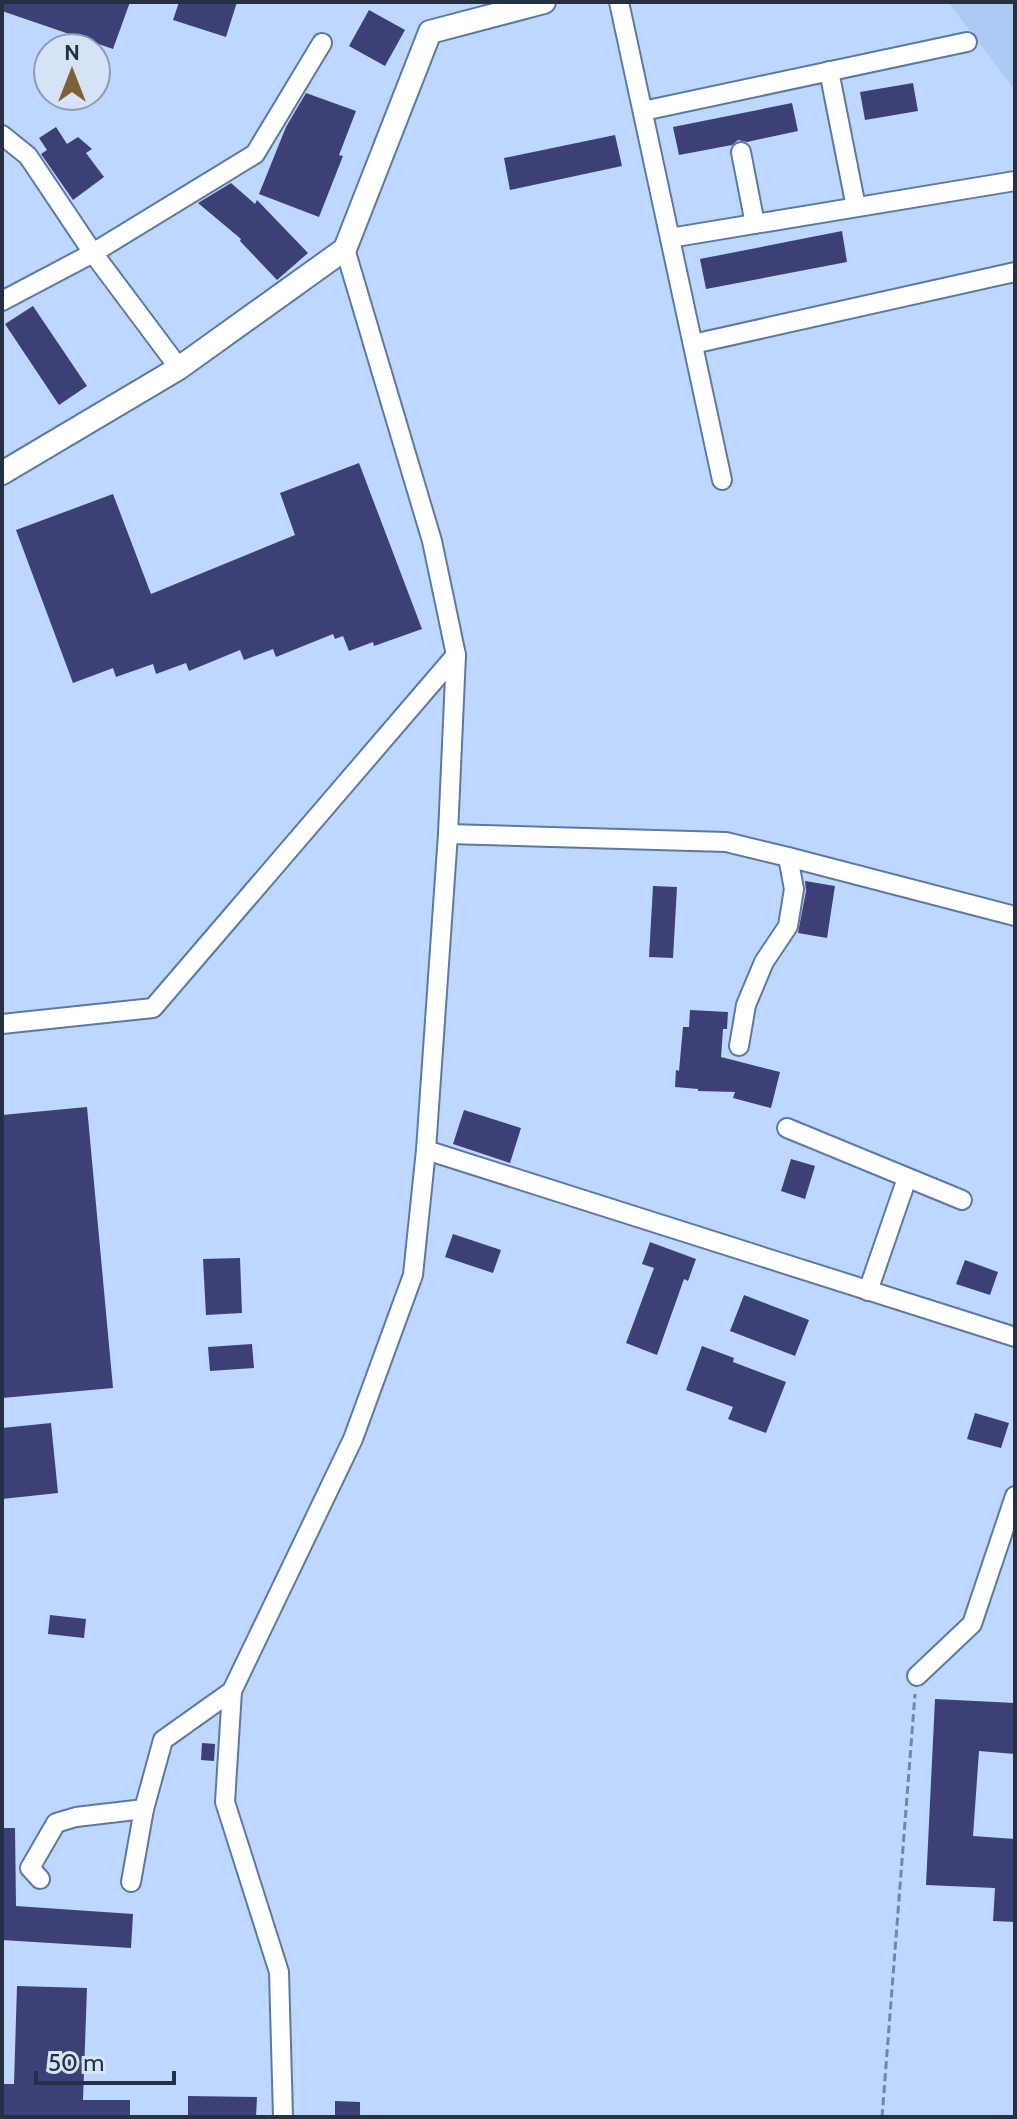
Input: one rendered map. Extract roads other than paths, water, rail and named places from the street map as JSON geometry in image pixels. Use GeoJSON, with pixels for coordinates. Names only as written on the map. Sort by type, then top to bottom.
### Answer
{"type":"FeatureCollection","features":[{"type":"Feature","properties":{"kind":"main road"},"geometry":{"type":"LineString","coordinates":[[2,473],[179,368],[345,249],[430,32],[544,2]]}},
{"type":"Feature","properties":{"kind":"street"},"geometry":{"type":"LineString","coordinates":[[619,2],[722,480]]}},
{"type":"Feature","properties":{"kind":"street"},"geometry":{"type":"LineString","coordinates":[[643,111],[967,42]]}},
{"type":"Feature","properties":{"kind":"street"},"geometry":{"type":"LineString","coordinates":[[2,301],[93,253],[255,154],[322,43]]}},
{"type":"Feature","properties":{"kind":"street"},"geometry":{"type":"LineString","coordinates":[[829,71],[856,207]]}},
{"type":"Feature","properties":{"kind":"street"},"geometry":{"type":"LineString","coordinates":[[2,135],[28,156],[93,253],[179,368]]}},
{"type":"Feature","properties":{"kind":"street"},"geometry":{"type":"LineString","coordinates":[[741,152],[755,224]]}},
{"type":"Feature","properties":{"kind":"street"},"geometry":{"type":"LineString","coordinates":[[670,238],[1015,181]]}},
{"type":"Feature","properties":{"kind":"street"},"geometry":{"type":"LineString","coordinates":[[283,2117],[279,1972],[225,1802],[232,1691],[353,1439],[413,1275],[426,1150],[448,834],[456,655],[432,541],[345,249]]}},
{"type":"Feature","properties":{"kind":"street"},"geometry":{"type":"LineString","coordinates":[[693,344],[1015,272]]}},
{"type":"Feature","properties":{"kind":"street"},"geometry":{"type":"LineString","coordinates":[[2,1024],[153,1008],[456,655]]}},
{"type":"Feature","properties":{"kind":"street"},"geometry":{"type":"LineString","coordinates":[[448,834],[726,842],[1015,916]]}},
{"type":"Feature","properties":{"kind":"street"},"geometry":{"type":"LineString","coordinates":[[739,1046],[746,1005],[764,962],[788,926],[794,889],[788,857]]}},
{"type":"Feature","properties":{"kind":"street"},"geometry":{"type":"LineString","coordinates":[[787,1128],[962,1200]]}},
{"type":"Feature","properties":{"kind":"street"},"geometry":{"type":"LineString","coordinates":[[426,1150],[1015,1337]]}},
{"type":"Feature","properties":{"kind":"street"},"geometry":{"type":"LineString","coordinates":[[868,1291],[907,1178]]}},
{"type":"Feature","properties":{"kind":"street"},"geometry":{"type":"LineString","coordinates":[[917,1676],[972,1624],[1015,1496]]}},
{"type":"Feature","properties":{"kind":"street"},"geometry":{"type":"LineString","coordinates":[[131,1882],[144,1809],[163,1740],[232,1691]]}},
{"type":"Feature","properties":{"kind":"street"},"geometry":{"type":"LineString","coordinates":[[40,1879],[30,1868],[56,1823],[76,1817],[144,1809]]}}]}
